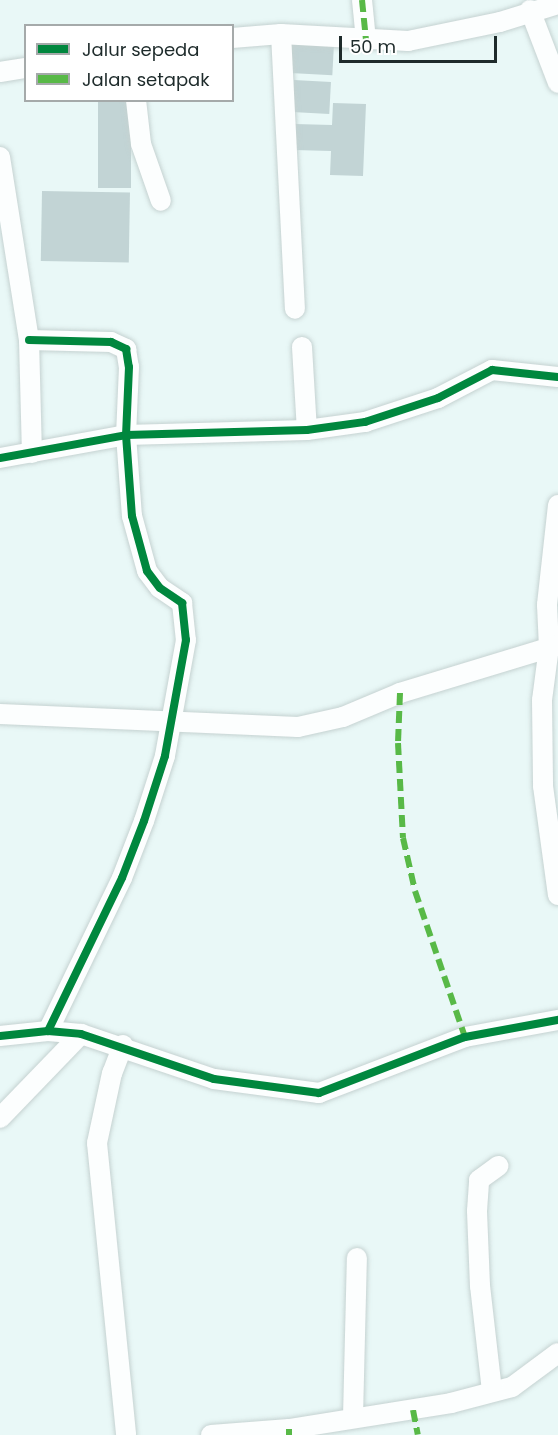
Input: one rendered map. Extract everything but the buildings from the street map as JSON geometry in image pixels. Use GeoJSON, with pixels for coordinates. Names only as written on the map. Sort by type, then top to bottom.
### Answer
{"type":"FeatureCollection","features":[{"type":"Feature","properties":{"kind":"street"},"geometry":{"type":"LineString","coordinates":[[362,0],[366,40]]}},
{"type":"Feature","properties":{"kind":"street"},"geometry":{"type":"LineString","coordinates":[[234,38],[281,34],[366,40],[419,39],[500,22],[530,10],[558,4]]}},
{"type":"Feature","properties":{"kind":"street"},"geometry":{"type":"LineString","coordinates":[[530,10],[558,83]]}},
{"type":"Feature","properties":{"kind":"street"},"geometry":{"type":"LineString","coordinates":[[281,34],[295,309]]}},
{"type":"Feature","properties":{"kind":"street"},"geometry":{"type":"LineString","coordinates":[[0,72],[24,68]]}},
{"type":"Feature","properties":{"kind":"street"},"geometry":{"type":"LineString","coordinates":[[136,102],[141,144],[161,201]]}},
{"type":"Feature","properties":{"kind":"street"},"geometry":{"type":"LineString","coordinates":[[0,157],[29,340],[32,453]]}},
{"type":"Feature","properties":{"kind":"street"},"geometry":{"type":"LineString","coordinates":[[29,340],[111,342],[126,349],[129,367],[126,435],[132,516],[147,571],[159,588],[182,603],[186,640],[165,756],[122,878],[48,1031]]}},
{"type":"Feature","properties":{"kind":"street"},"geometry":{"type":"LineString","coordinates":[[302,347],[307,430]]}},
{"type":"Feature","properties":{"kind":"street"},"geometry":{"type":"LineString","coordinates":[[0,458],[126,435],[307,430],[365,422],[428,402],[492,370],[558,377]]}},
{"type":"Feature","properties":{"kind":"street"},"geometry":{"type":"LineString","coordinates":[[558,505],[547,605],[553,646],[542,700],[543,786],[558,895]]}},
{"type":"Feature","properties":{"kind":"street"},"geometry":{"type":"LineString","coordinates":[[0,714],[298,727],[343,717],[400,693],[553,646]]}},
{"type":"Feature","properties":{"kind":"street"},"geometry":{"type":"LineString","coordinates":[[0,1036],[48,1031],[81,1034],[123,1045],[214,1079],[318,1093],[465,1037],[558,1020]]}},
{"type":"Feature","properties":{"kind":"street"},"geometry":{"type":"LineString","coordinates":[[0,1118],[81,1034]]}},
{"type":"Feature","properties":{"kind":"street"},"geometry":{"type":"LineString","coordinates":[[123,1045],[112,1073],[97,1143],[126,1435]]}},
{"type":"Feature","properties":{"kind":"street"},"geometry":{"type":"LineString","coordinates":[[492,1391],[480,1286],[477,1211],[479,1180],[498,1166]]}},
{"type":"Feature","properties":{"kind":"street"},"geometry":{"type":"LineString","coordinates":[[353,1417],[357,1258]]}},
{"type":"Feature","properties":{"kind":"street"},"geometry":{"type":"LineString","coordinates":[[211,1435],[289,1429],[353,1417],[451,1404],[525,1380],[558,1353]]}},
{"type":"Feature","properties":{"kind":"marked path"},"geometry":{"type":"LineString","coordinates":[[362,0],[366,40]]}},
{"type":"Feature","properties":{"kind":"marked path"},"geometry":{"type":"LineString","coordinates":[[400,693],[398,743],[403,838],[415,891],[465,1037]]}},
{"type":"Feature","properties":{"kind":"marked path"},"geometry":{"type":"LineString","coordinates":[[413,1410],[418,1435]]}},
{"type":"Feature","properties":{"kind":"marked path"},"geometry":{"type":"LineString","coordinates":[[289,1429],[289,1435]]}},
{"type":"Feature","properties":{"kind":"cycle path"},"geometry":{"type":"LineString","coordinates":[[29,340],[111,342],[126,349],[129,367],[126,435],[132,516],[147,571],[160,588],[182,603],[186,640],[165,756],[144,821],[122,878],[48,1031]]}},
{"type":"Feature","properties":{"kind":"cycle path"},"geometry":{"type":"LineString","coordinates":[[0,458],[126,435],[307,430],[365,422],[438,398],[492,370],[558,377]]}},
{"type":"Feature","properties":{"kind":"cycle path"},"geometry":{"type":"LineString","coordinates":[[0,1036],[48,1031],[81,1034],[214,1079],[319,1093],[465,1037],[558,1020]]}}]}
